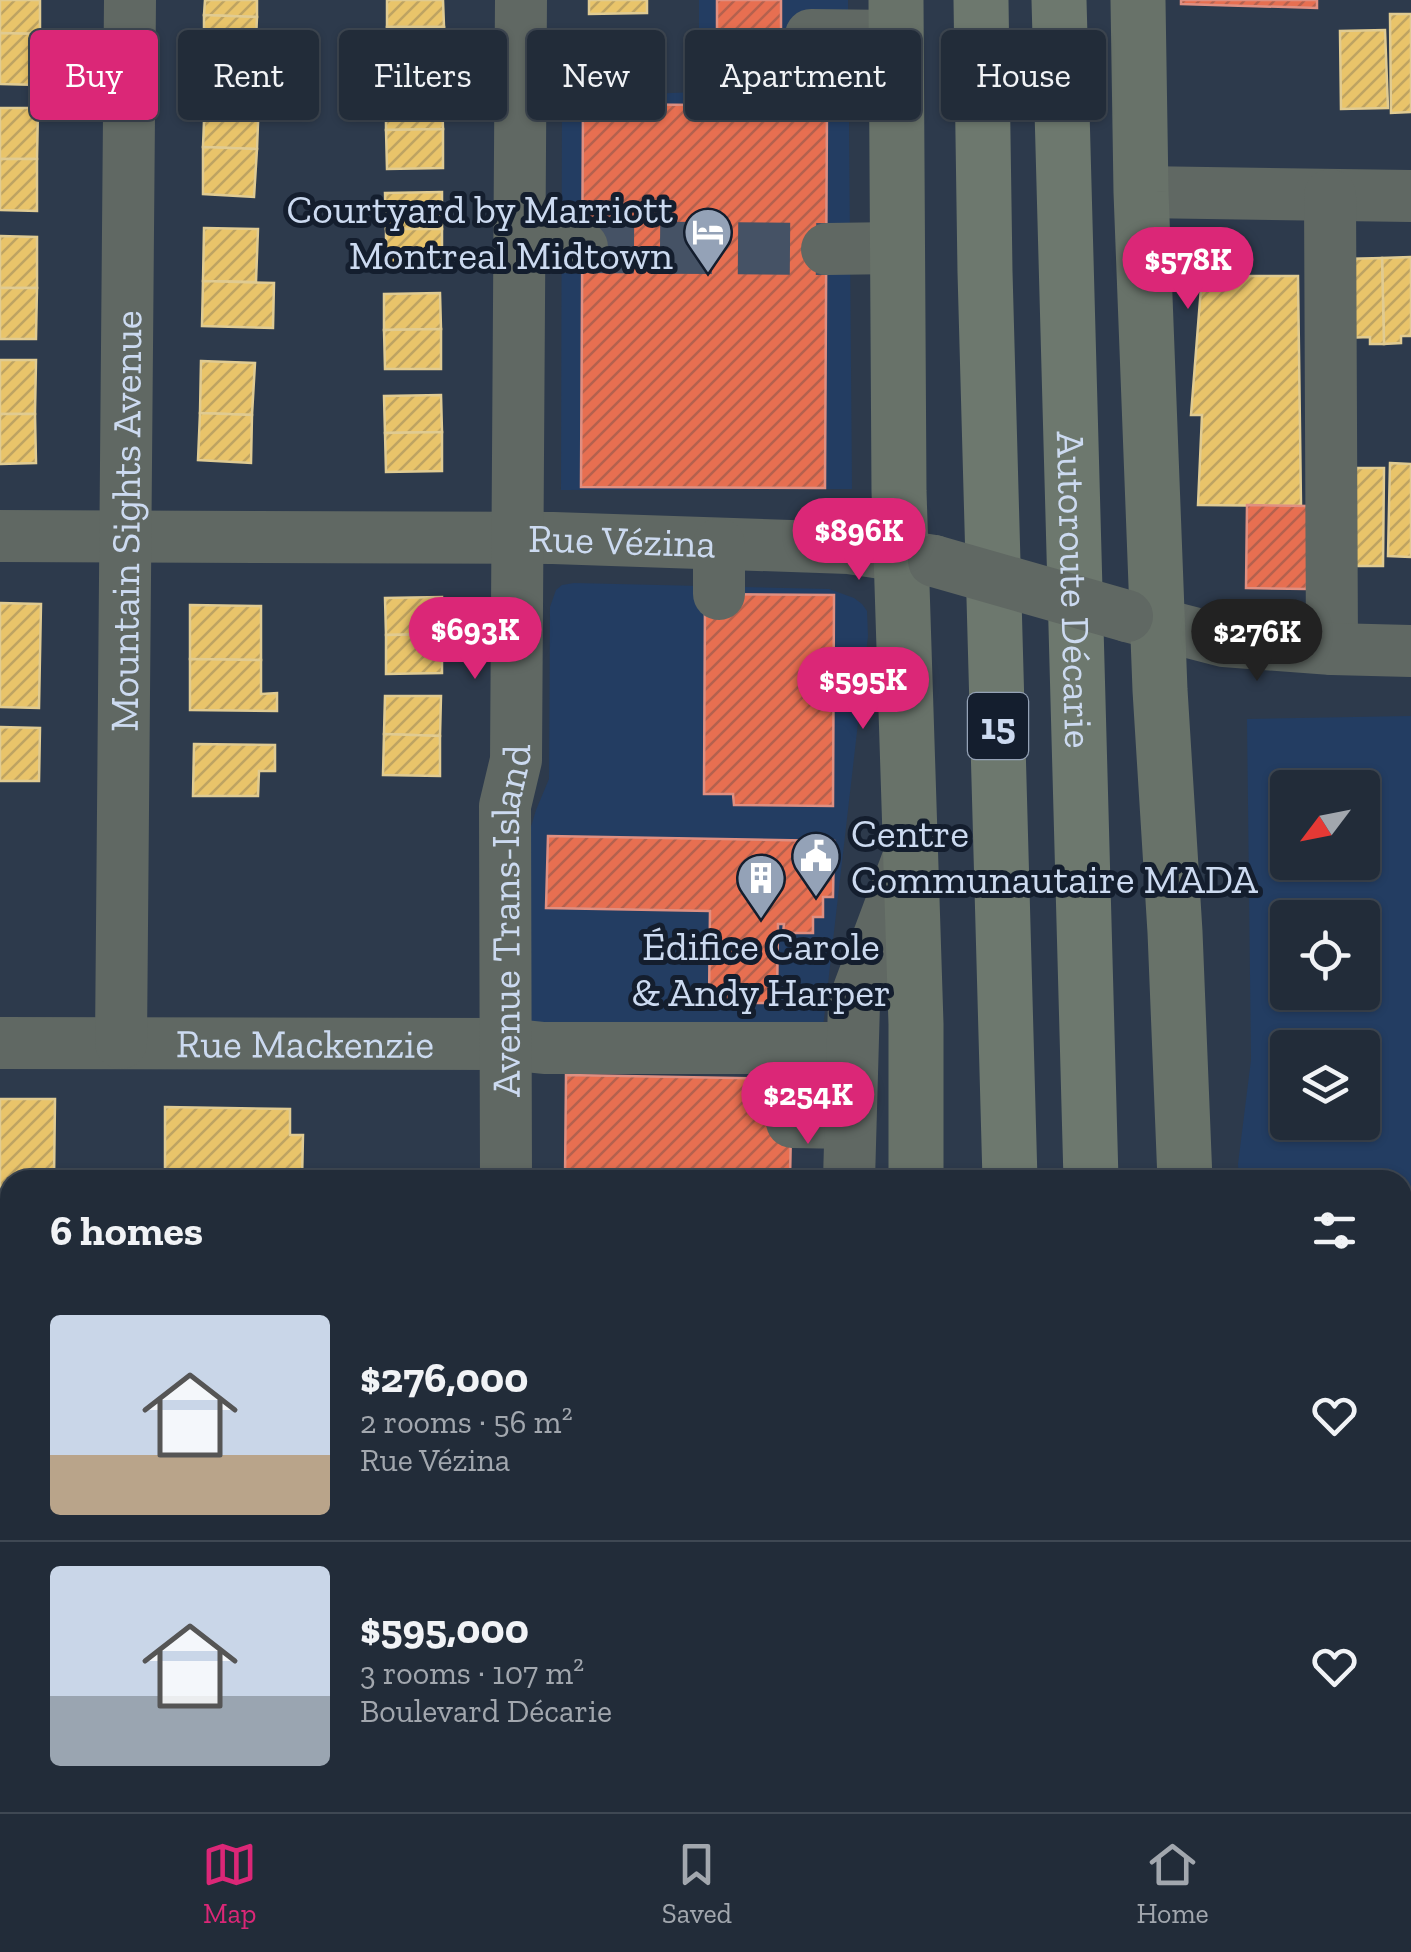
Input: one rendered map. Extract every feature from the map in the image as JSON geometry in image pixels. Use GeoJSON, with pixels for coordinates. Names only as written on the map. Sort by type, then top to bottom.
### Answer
{"type":"FeatureCollection","features":[{"type":"Feature","properties":{"kind":"highway","name":"Autoroute Décarie"},"geometry":{"type":"LineString","coordinates":[[980,0],[1010,1170]]}},
{"type":"Feature","properties":{"kind":"highway","name":"Autoroute Décarie"},"geometry":{"type":"LineString","coordinates":[[1058,0],[1091,1170]]}},
{"type":"Feature","properties":{"kind":"main road"},"geometry":{"type":"LineString","coordinates":[[1138,0],[1142,621],[1184,1170]]}},
{"type":"Feature","properties":{"kind":"main road"},"geometry":{"type":"LineString","coordinates":[[895,18],[896,248],[917,558],[910,853],[916,1170]]}},
{"type":"Feature","properties":{"kind":"street","name":"Mountain Sights Avenue"},"geometry":{"type":"LineString","coordinates":[[120,1044],[130,0]]}},
{"type":"Feature","properties":{"kind":"street","name":"Avenue Trans-Island"},"geometry":{"type":"LineString","coordinates":[[506,1170],[505,806],[516,760],[521,0]]}},
{"type":"Feature","properties":{"kind":"street"},"geometry":{"type":"LineString","coordinates":[[839,30],[895,18]]}},
{"type":"Feature","properties":{"kind":"street"},"geometry":{"type":"LineString","coordinates":[[1141,192],[1411,196]]}},
{"type":"Feature","properties":{"kind":"street"},"geometry":{"type":"LineString","coordinates":[[1330,195],[1332,648]]}},
{"type":"Feature","properties":{"kind":"street"},"geometry":{"type":"LineString","coordinates":[[519,246],[582,247]]}},
{"type":"Feature","properties":{"kind":"street"},"geometry":{"type":"LineString","coordinates":[[827,248],[896,248]]}},
{"type":"Feature","properties":{"kind":"street","name":"Rue Vézina"},"geometry":{"type":"LineString","coordinates":[[0,536],[517,538],[719,569],[849,548],[917,558],[1224,640],[1411,651]]}},
{"type":"Feature","properties":{"kind":"street"},"geometry":{"type":"LineString","coordinates":[[849,1170],[854,1003],[910,853]]}},
{"type":"Feature","properties":{"kind":"street","name":"Rue Mackenzie"},"geometry":{"type":"LineString","coordinates":[[0,1043],[852,1048]]}},
{"type":"Feature","properties":{"kind":"street"},"geometry":{"type":"LineString","coordinates":[[792,1122],[850,1124]]}},
{"type":"Feature","properties":{"kind":"shaded area"},"geometry":{"type":"Polygon","coordinates":[[[699,0],[848,0],[848,30],[699,30],[699,0]]]}},
{"type":"Feature","properties":{"kind":"shaded area"},"geometry":{"type":"Polygon","coordinates":[[[665,93],[685,93],[685,120],[849,120],[852,489],[561,490],[562,120],[665,120],[665,93]]]}},
{"type":"Feature","properties":{"kind":"shaded area"},"geometry":{"type":"Polygon","coordinates":[[[574,583],[829,589],[854,598],[867,611],[868,636],[822,1036],[530,1034],[523,853],[549,779],[550,607],[556,590],[574,583]]]}},
{"type":"Feature","properties":{"kind":"shaded area"},"geometry":{"type":"Polygon","coordinates":[[[1411,716],[1411,1170],[1238,1170],[1251,1060],[1247,719],[1411,716]]]}},
{"type":"Feature","properties":{"kind":"building: Homes"},"geometry":{"type":"Polygon","coordinates":[[[0,0],[40,0],[40,30],[0,33],[0,0]]]}},
{"type":"Feature","properties":{"kind":"building: Homes"},"geometry":{"type":"Polygon","coordinates":[[[205,0],[257,0],[257,17],[204,15],[205,0]]]}},
{"type":"Feature","properties":{"kind":"building: Homes"},"geometry":{"type":"Polygon","coordinates":[[[387,0],[443,0],[444,27],[387,27],[387,0]]]}},
{"type":"Feature","properties":{"kind":"building: Homes"},"geometry":{"type":"Polygon","coordinates":[[[589,0],[647,0],[647,13],[589,14],[589,0]]]}},
{"type":"Feature","properties":{"kind":"building: Homes"},"geometry":{"type":"Polygon","coordinates":[[[1390,14],[1411,14],[1411,112],[1391,113],[1390,14]]]}},
{"type":"Feature","properties":{"kind":"building: Homes"},"geometry":{"type":"Polygon","coordinates":[[[204,15],[257,17],[256,30],[204,30],[204,15]]]}},
{"type":"Feature","properties":{"kind":"building: Homes"},"geometry":{"type":"Polygon","coordinates":[[[387,27],[444,27],[444,30],[387,27]]]}},
{"type":"Feature","properties":{"kind":"building: Homes"},"geometry":{"type":"Polygon","coordinates":[[[1385,30],[1388,108],[1341,109],[1340,31],[1385,30]]]}},
{"type":"Feature","properties":{"kind":"building: Homes"},"geometry":{"type":"Polygon","coordinates":[[[0,33],[30,34],[30,85],[0,84],[0,33]]]}},
{"type":"Feature","properties":{"kind":"building: Homes"},"geometry":{"type":"Polygon","coordinates":[[[0,108],[30,108],[30,120],[38,120],[37,159],[0,159],[0,108]]]}},
{"type":"Feature","properties":{"kind":"building: Homes"},"geometry":{"type":"Polygon","coordinates":[[[204,120],[258,120],[257,149],[203,147],[204,120]]]}},
{"type":"Feature","properties":{"kind":"building: Homes"},"geometry":{"type":"Polygon","coordinates":[[[386,120],[443,120],[443,129],[386,130],[386,120]]]}},
{"type":"Feature","properties":{"kind":"building: Homes"},"geometry":{"type":"Polygon","coordinates":[[[443,129],[443,168],[387,169],[386,130],[443,129]]]}},
{"type":"Feature","properties":{"kind":"building: Homes"},"geometry":{"type":"Polygon","coordinates":[[[203,147],[257,149],[254,197],[203,194],[203,147]]]}},
{"type":"Feature","properties":{"kind":"building: Homes"},"geometry":{"type":"Polygon","coordinates":[[[0,159],[37,159],[37,211],[0,210],[0,159]]]}},
{"type":"Feature","properties":{"kind":"building: Homes"},"geometry":{"type":"Polygon","coordinates":[[[442,192],[442,229],[386,229],[385,193],[442,192]]]}},
{"type":"Feature","properties":{"kind":"building: Homes"},"geometry":{"type":"Polygon","coordinates":[[[204,228],[258,229],[256,282],[203,281],[204,228]]]}},
{"type":"Feature","properties":{"kind":"building: Homes"},"geometry":{"type":"Polygon","coordinates":[[[386,229],[442,229],[442,268],[386,269],[386,229]]]}},
{"type":"Feature","properties":{"kind":"building: Homes"},"geometry":{"type":"Polygon","coordinates":[[[0,236],[37,237],[37,288],[0,288],[0,236]]]}},
{"type":"Feature","properties":{"kind":"building: Homes"},"geometry":{"type":"Polygon","coordinates":[[[1411,257],[1411,336],[1401,336],[1401,343],[1384,344],[1382,258],[1411,257]]]}},
{"type":"Feature","properties":{"kind":"building: Homes"},"geometry":{"type":"Polygon","coordinates":[[[1382,258],[1384,344],[1370,344],[1370,337],[1343,338],[1341,259],[1382,258]]]}},
{"type":"Feature","properties":{"kind":"building: Homes"},"geometry":{"type":"Polygon","coordinates":[[[1203,262],[1218,262],[1219,276],[1298,276],[1301,506],[1198,505],[1202,415],[1191,415],[1203,262]]]}},
{"type":"Feature","properties":{"kind":"building: Homes"},"geometry":{"type":"Polygon","coordinates":[[[203,281],[274,283],[273,328],[202,326],[203,281]]]}},
{"type":"Feature","properties":{"kind":"building: Homes"},"geometry":{"type":"Polygon","coordinates":[[[0,288],[37,288],[36,339],[0,339],[0,288]]]}},
{"type":"Feature","properties":{"kind":"building: Homes"},"geometry":{"type":"Polygon","coordinates":[[[440,293],[441,329],[384,330],[384,294],[440,293]]]}},
{"type":"Feature","properties":{"kind":"building: Homes"},"geometry":{"type":"Polygon","coordinates":[[[441,329],[441,369],[385,369],[384,330],[441,329]]]}},
{"type":"Feature","properties":{"kind":"building: Homes"},"geometry":{"type":"Polygon","coordinates":[[[0,360],[36,360],[35,414],[0,414],[0,360]]]}},
{"type":"Feature","properties":{"kind":"building: Homes"},"geometry":{"type":"Polygon","coordinates":[[[201,361],[255,363],[252,415],[200,413],[201,361]]]}},
{"type":"Feature","properties":{"kind":"building: Homes"},"geometry":{"type":"Polygon","coordinates":[[[441,395],[442,432],[385,433],[384,396],[441,395]]]}},
{"type":"Feature","properties":{"kind":"building: Homes"},"geometry":{"type":"Polygon","coordinates":[[[200,413],[252,415],[251,463],[198,460],[200,413]]]}},
{"type":"Feature","properties":{"kind":"building: Homes"},"geometry":{"type":"Polygon","coordinates":[[[0,414],[35,414],[36,463],[0,464],[0,414]]]}},
{"type":"Feature","properties":{"kind":"building: Homes"},"geometry":{"type":"Polygon","coordinates":[[[442,432],[442,471],[386,472],[385,433],[442,432]]]}},
{"type":"Feature","properties":{"kind":"building: Homes"},"geometry":{"type":"Polygon","coordinates":[[[1390,463],[1411,464],[1411,557],[1388,556],[1390,463]]]}},
{"type":"Feature","properties":{"kind":"building: Homes"},"geometry":{"type":"Polygon","coordinates":[[[1344,468],[1384,468],[1383,566],[1342,566],[1344,468]]]}},
{"type":"Feature","properties":{"kind":"building: Homes"},"geometry":{"type":"Polygon","coordinates":[[[442,597],[442,634],[386,635],[385,598],[442,597]]]}},
{"type":"Feature","properties":{"kind":"building: Homes"},"geometry":{"type":"Polygon","coordinates":[[[0,603],[41,604],[39,708],[0,707],[0,603]]]}},
{"type":"Feature","properties":{"kind":"building: Homes"},"geometry":{"type":"Polygon","coordinates":[[[190,605],[261,606],[261,660],[190,659],[190,605]]]}},
{"type":"Feature","properties":{"kind":"building: Homes"},"geometry":{"type":"Polygon","coordinates":[[[442,634],[442,673],[386,674],[386,635],[442,634]]]}},
{"type":"Feature","properties":{"kind":"building: Homes"},"geometry":{"type":"Polygon","coordinates":[[[190,659],[261,660],[261,694],[277,693],[277,711],[190,710],[190,659]]]}},
{"type":"Feature","properties":{"kind":"building: Homes"},"geometry":{"type":"Polygon","coordinates":[[[385,696],[441,696],[440,736],[384,734],[385,696]]]}},
{"type":"Feature","properties":{"kind":"building: Homes"},"geometry":{"type":"Polygon","coordinates":[[[0,727],[40,728],[39,781],[0,781],[0,727]]]}},
{"type":"Feature","properties":{"kind":"building: Homes"},"geometry":{"type":"Polygon","coordinates":[[[384,734],[440,736],[440,776],[383,775],[384,734]]]}},
{"type":"Feature","properties":{"kind":"building: Homes"},"geometry":{"type":"Polygon","coordinates":[[[194,744],[275,745],[275,771],[259,771],[258,796],[193,796],[194,744]]]}},
{"type":"Feature","properties":{"kind":"building: Homes"},"geometry":{"type":"Polygon","coordinates":[[[0,1099],[55,1099],[54,1170],[0,1170],[0,1099]]]}},
{"type":"Feature","properties":{"kind":"building: Homes"},"geometry":{"type":"Polygon","coordinates":[[[165,1107],[290,1109],[290,1135],[303,1135],[302,1170],[165,1170],[165,1107]]]}},
{"type":"Feature","properties":{"kind":"building: Shops"},"geometry":{"type":"Polygon","coordinates":[[[717,0],[781,0],[781,30],[717,30],[717,0]]]}},
{"type":"Feature","properties":{"kind":"building: Shops"},"geometry":{"type":"Polygon","coordinates":[[[1181,0],[1317,0],[1317,8],[1181,4],[1181,0]]]}},
{"type":"Feature","properties":{"kind":"building: Shops"},"geometry":{"type":"Polygon","coordinates":[[[665,105],[685,105],[685,120],[827,120],[825,488],[581,487],[583,120],[665,120],[665,105]]]}},
{"type":"Feature","properties":{"kind":"building: Shops"},"geometry":{"type":"Polygon","coordinates":[[[1247,505],[1308,506],[1307,589],[1246,588],[1247,505]]]}},
{"type":"Feature","properties":{"kind":"building: Shops"},"geometry":{"type":"Polygon","coordinates":[[[705,594],[834,595],[833,806],[734,805],[733,794],[704,794],[705,594]]]}},
{"type":"Feature","properties":{"kind":"building: Shops","name":"Édifice Carole & Andy Harper"},"geometry":{"type":"Polygon","coordinates":[[[548,836],[834,841],[833,897],[823,897],[823,917],[813,917],[813,933],[783,933],[784,924],[778,924],[777,1003],[709,1003],[710,911],[546,908],[548,836]]]}},
{"type":"Feature","properties":{"kind":"building: Shops"},"geometry":{"type":"Polygon","coordinates":[[[566,1075],[792,1079],[790,1170],[565,1170],[566,1075]]]}},
{"type":"Feature","properties":{"kind":"tunnel"},"geometry":{"type":"LineString","coordinates":[[582,247],[827,249]]}},
{"type":"Feature","properties":{"kind":"place","name":"Courtyard by Marriott Montreal Midtown"},"geometry":{"type":"Point","coordinates":[708,274]}},
{"type":"Feature","properties":{"kind":"place","name":"Centre Communautaire MADA"},"geometry":{"type":"Point","coordinates":[816,898]}},
{"type":"Feature","properties":{"kind":"place","name":"Édifice Carole & Andy Harper"},"geometry":{"type":"Point","coordinates":[761,920]}}]}
